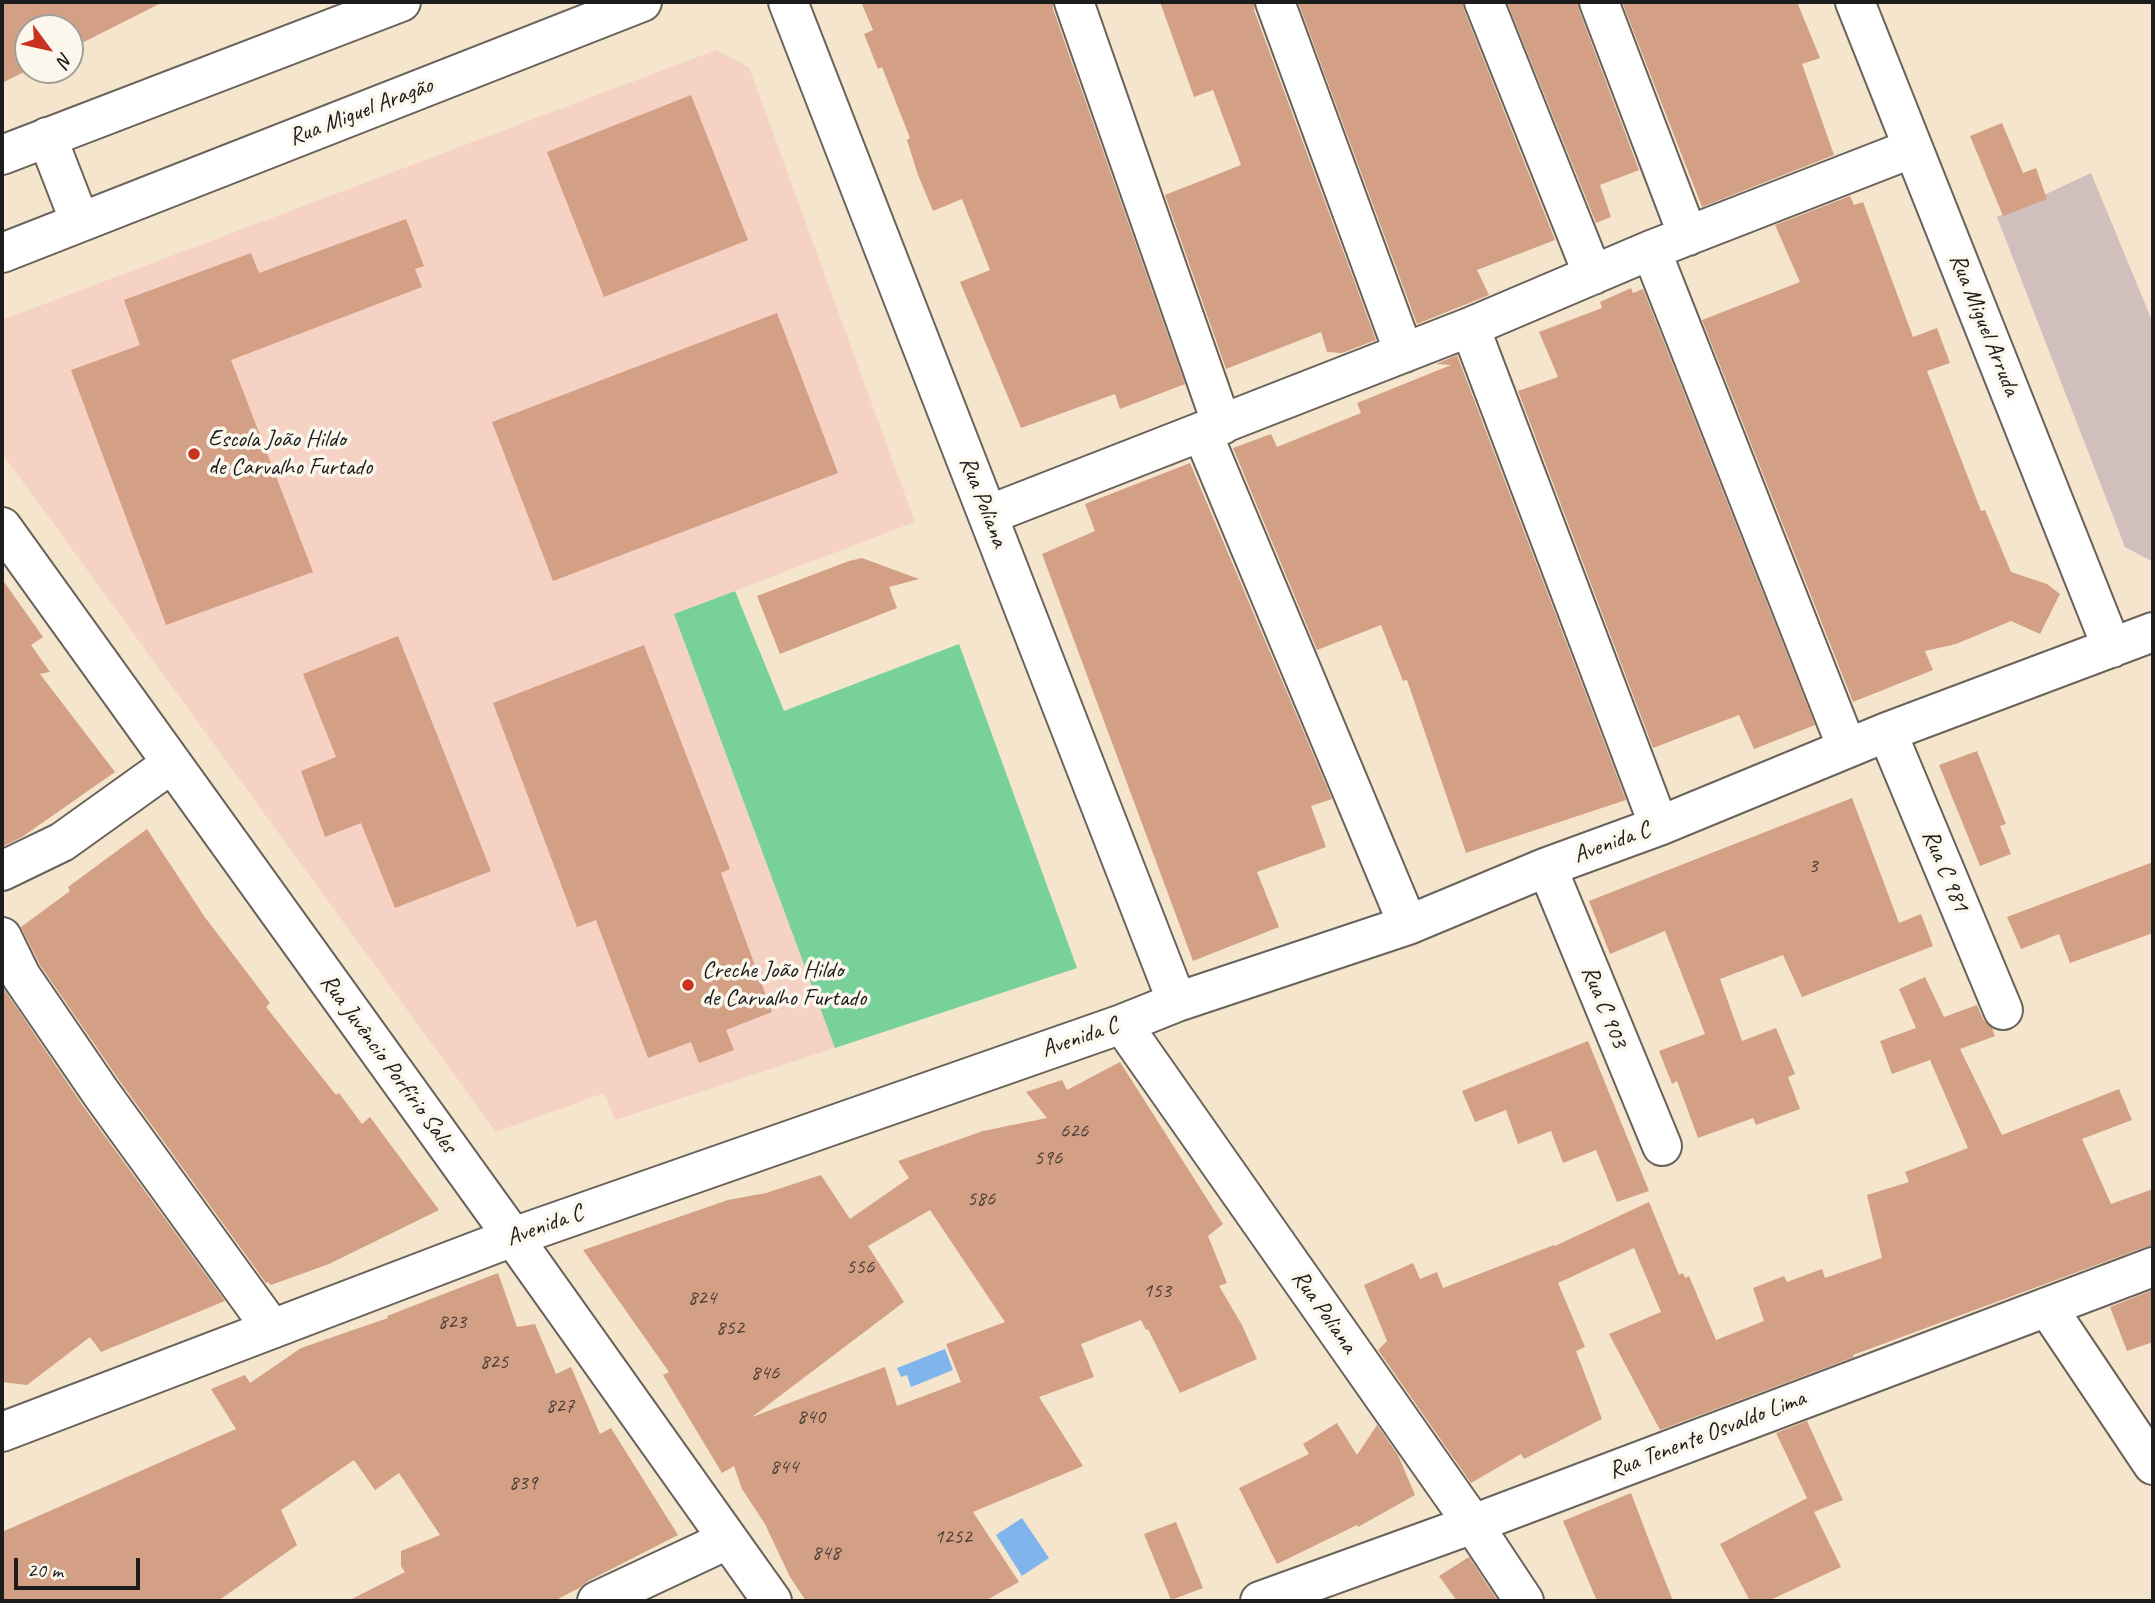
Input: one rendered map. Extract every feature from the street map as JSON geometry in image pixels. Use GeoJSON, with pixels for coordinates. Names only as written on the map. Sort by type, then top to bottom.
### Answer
{"type":"FeatureCollection","features":[{"type":"Feature","properties":{"kind":"street"},"geometry":{"type":"LineString","coordinates":[[2,155],[401,2]]}},
{"type":"Feature","properties":{"kind":"street","name":"Rua Miguel Aragão"},"geometry":{"type":"LineString","coordinates":[[2,253],[642,2]]}},
{"type":"Feature","properties":{"kind":"street","name":"Rua Poliana"},"geometry":{"type":"LineString","coordinates":[[788,2],[1177,1002]]}},
{"type":"Feature","properties":{"kind":"street"},"geometry":{"type":"LineString","coordinates":[[1074,2],[1212,429],[1408,925]]}},
{"type":"Feature","properties":{"kind":"street"},"geometry":{"type":"LineString","coordinates":[[1275,2],[1404,353]]}},
{"type":"Feature","properties":{"kind":"street"},"geometry":{"type":"LineString","coordinates":[[1484,2],[1593,275]]}},
{"type":"Feature","properties":{"kind":"street"},"geometry":{"type":"LineString","coordinates":[[1599,2],[1688,236]]}},
{"type":"Feature","properties":{"kind":"street","name":"Rua Miguel Arruda"},"geometry":{"type":"LineString","coordinates":[[1855,2],[2112,648]]}},
{"type":"Feature","properties":{"kind":"street"},"geometry":{"type":"LineString","coordinates":[[47,137],[80,222]]}},
{"type":"Feature","properties":{"kind":"street"},"geometry":{"type":"LineString","coordinates":[[988,515],[1470,327],[1651,250],[1913,148]]}},
{"type":"Feature","properties":{"kind":"street"},"geometry":{"type":"LineString","coordinates":[[1651,250],[1847,748]]}},
{"type":"Feature","properties":{"kind":"street"},"geometry":{"type":"LineString","coordinates":[[1470,327],[1659,826]]}},
{"type":"Feature","properties":{"kind":"street","name":"Rua Juvêncio Porfírio Sales"},"geometry":{"type":"LineString","coordinates":[[2,527],[772,1601]]}},
{"type":"Feature","properties":{"kind":"street","name":"Avenida C"},"geometry":{"type":"LineString","coordinates":[[2,1432],[513,1237],[1122,1024],[1177,1002],[1408,925],[1887,732],[2153,632]]}},
{"type":"Feature","properties":{"kind":"street","name":"Rua C 981"},"geometry":{"type":"LineString","coordinates":[[1887,732],[2003,1010]]}},
{"type":"Feature","properties":{"kind":"street"},"geometry":{"type":"LineString","coordinates":[[2,871],[62,842],[172,764]]}},
{"type":"Feature","properties":{"kind":"street","name":"Rua C 903"},"geometry":{"type":"LineString","coordinates":[[1547,867],[1662,1146]]}},
{"type":"Feature","properties":{"kind":"street"},"geometry":{"type":"LineString","coordinates":[[2,937],[21,976],[101,1093],[272,1328]]}},
{"type":"Feature","properties":{"kind":"street","name":"Rua Poliana"},"geometry":{"type":"LineString","coordinates":[[1122,1024],[1473,1524],[1524,1601]]}},
{"type":"Feature","properties":{"kind":"street","name":"Rua Tenente Osvaldo Lima"},"geometry":{"type":"LineString","coordinates":[[1260,1601],[1473,1524],[2153,1267]]}},
{"type":"Feature","properties":{"kind":"street"},"geometry":{"type":"LineString","coordinates":[[2046,1307],[2153,1465]]}},
{"type":"Feature","properties":{"kind":"street"},"geometry":{"type":"LineString","coordinates":[[597,1601],[727,1540]]}},
{"type":"Feature","properties":{"kind":"shaded area"},"geometry":{"type":"Polygon","coordinates":[[[716,50],[749,67],[915,522],[674,614],[835,1048],[615,1120],[604,1093],[496,1132],[2,453],[2,320],[716,50]]]}},
{"type":"Feature","properties":{"kind":"shaded area"},"geometry":{"type":"Polygon","coordinates":[[[2091,173],[2153,323],[2153,562],[2125,547],[1997,217],[2091,173]]]}},
{"type":"Feature","properties":{"kind":"green space"},"geometry":{"type":"Polygon","coordinates":[[[735,591],[784,711],[959,644],[1077,968],[835,1048],[674,614],[735,591]]]}},
{"type":"Feature","properties":{"kind":"water"},"geometry":{"type":"Polygon","coordinates":[[[945,1349],[953,1370],[911,1387],[907,1375],[901,1377],[897,1368],[945,1349]]]}},
{"type":"Feature","properties":{"kind":"water"},"geometry":{"type":"Polygon","coordinates":[[[1022,1518],[1049,1558],[1022,1576],[996,1535],[1022,1518]]]}},
{"type":"Feature","properties":{"kind":"building"},"geometry":{"type":"Polygon","coordinates":[[[2,2],[163,2],[84,42],[84,14],[14,14],[14,77],[2,83],[2,2]]]}},
{"type":"Feature","properties":{"kind":"building"},"geometry":{"type":"Polygon","coordinates":[[[861,2],[1053,2],[1053,9],[1185,384],[1120,409],[1115,394],[1021,428],[960,282],[990,270],[962,199],[933,211],[918,175],[907,140],[910,138],[882,67],[878,69],[864,34],[873,30],[861,2]]]}},
{"type":"Feature","properties":{"kind":"building"},"geometry":{"type":"Polygon","coordinates":[[[1160,2],[1254,2],[1254,10],[1376,340],[1342,353],[1327,352],[1321,332],[1226,369],[1165,195],[1241,165],[1213,90],[1194,97],[1160,2]]]}},
{"type":"Feature","properties":{"kind":"building"},"geometry":{"type":"Polygon","coordinates":[[[1298,2],[1463,2],[1555,240],[1477,270],[1489,295],[1417,324],[1298,2]]]}},
{"type":"Feature","properties":{"kind":"building"},"geometry":{"type":"Polygon","coordinates":[[[1507,2],[1578,2],[1639,170],[1600,185],[1611,217],[1596,223],[1507,2]]]}},
{"type":"Feature","properties":{"kind":"building"},"geometry":{"type":"Polygon","coordinates":[[[1622,2],[1797,2],[1820,58],[1802,64],[1834,155],[1702,207],[1622,2]]]}},
{"type":"Feature","properties":{"kind":"building"},"geometry":{"type":"Polygon","coordinates":[[[691,95],[748,240],[604,297],[547,152],[691,95]]]}},
{"type":"Feature","properties":{"kind":"building"},"geometry":{"type":"Polygon","coordinates":[[[2002,123],[2023,173],[2036,168],[2047,199],[2003,216],[1970,136],[2002,123]]]}},
{"type":"Feature","properties":{"kind":"building"},"geometry":{"type":"Polygon","coordinates":[[[1850,196],[1854,205],[1863,202],[1913,337],[1937,328],[1950,363],[1927,371],[1981,511],[1985,510],[2011,572],[2047,584],[2060,594],[2040,634],[2011,621],[1956,644],[1925,651],[1933,670],[1853,702],[1702,320],[1800,282],[1775,225],[1850,196]]]}},
{"type":"Feature","properties":{"kind":"building"},"geometry":{"type":"Polygon","coordinates":[[[406,219],[424,266],[415,269],[422,287],[231,360],[313,572],[166,625],[71,370],[140,345],[124,300],[251,253],[259,273],[406,219]]]}},
{"type":"Feature","properties":{"kind":"building"},"geometry":{"type":"Polygon","coordinates":[[[1631,288],[1633,293],[1643,289],[1815,725],[1754,749],[1739,715],[1653,748],[1518,391],[1558,377],[1539,332],[1602,308],[1600,302],[1631,288]]]}},
{"type":"Feature","properties":{"kind":"building"},"geometry":{"type":"Polygon","coordinates":[[[777,313],[838,473],[553,581],[492,422],[777,313]]]}},
{"type":"Feature","properties":{"kind":"building"},"geometry":{"type":"Polygon","coordinates":[[[1457,355],[1626,800],[1466,853],[1407,680],[1403,681],[1381,625],[1317,650],[1233,448],[1271,434],[1277,447],[1361,413],[1357,403],[1451,365],[1436,364],[1457,355]]]}},
{"type":"Feature","properties":{"kind":"building"},"geometry":{"type":"Polygon","coordinates":[[[1190,463],[1332,799],[1311,806],[1326,847],[1257,872],[1279,927],[1193,961],[1042,554],[1095,531],[1085,504],[1190,463]]]}},
{"type":"Feature","properties":{"kind":"building"},"geometry":{"type":"Polygon","coordinates":[[[862,558],[919,579],[889,587],[897,608],[780,654],[757,596],[862,558]]]}},
{"type":"Feature","properties":{"kind":"building"},"geometry":{"type":"Polygon","coordinates":[[[2,579],[43,637],[31,645],[50,672],[40,674],[115,772],[22,837],[2,847],[2,579]]]}},
{"type":"Feature","properties":{"kind":"building"},"geometry":{"type":"Polygon","coordinates":[[[398,636],[491,871],[395,908],[361,823],[325,837],[301,771],[336,757],[303,674],[398,636]]]}},
{"type":"Feature","properties":{"kind":"building"},"geometry":{"type":"Polygon","coordinates":[[[644,645],[730,869],[721,873],[772,1012],[726,1030],[734,1050],[699,1063],[691,1042],[648,1058],[596,920],[577,927],[493,703],[644,645]]]}},
{"type":"Feature","properties":{"kind":"building"},"geometry":{"type":"Polygon","coordinates":[[[1977,751],[2006,824],[2000,826],[2011,854],[1980,866],[1939,765],[1977,751]]]}},
{"type":"Feature","properties":{"kind":"building"},"geometry":{"type":"Polygon","coordinates":[[[1852,798],[1899,923],[1921,914],[1933,946],[1802,997],[1783,955],[1720,979],[1742,1041],[1776,1028],[1795,1074],[1788,1077],[1800,1109],[1756,1125],[1753,1118],[1698,1138],[1677,1081],[1672,1084],[1659,1051],[1705,1034],[1665,931],[1610,954],[1589,901],[1852,798]]]}},
{"type":"Feature","properties":{"kind":"building"},"geometry":{"type":"Polygon","coordinates":[[[147,829],[204,916],[270,1003],[266,1007],[362,1124],[370,1117],[439,1210],[329,1264],[271,1285],[266,1283],[119,1080],[40,965],[21,927],[70,891],[68,887],[147,829]]]}},
{"type":"Feature","properties":{"kind":"building"},"geometry":{"type":"Polygon","coordinates":[[[2153,862],[2153,933],[2070,963],[2059,934],[2021,949],[2007,917],[2153,862]]]}},
{"type":"Feature","properties":{"kind":"building"},"geometry":{"type":"Polygon","coordinates":[[[1925,977],[1944,1017],[1977,1005],[1983,1019],[1992,1028],[1995,1036],[1960,1049],[2002,1135],[2119,1089],[2132,1120],[2082,1139],[2111,1204],[2153,1189],[2153,1246],[1853,1355],[1854,1357],[1660,1430],[1609,1334],[1661,1312],[1634,1248],[1558,1283],[1585,1347],[1576,1351],[1602,1419],[1524,1459],[1521,1454],[1471,1483],[1378,1350],[1387,1341],[1364,1285],[1413,1263],[1420,1279],[1437,1272],[1443,1288],[1555,1246],[1649,1202],[1679,1275],[1683,1273],[1685,1278],[1689,1276],[1716,1340],[1764,1321],[1753,1288],[1784,1276],[1787,1282],[1822,1269],[1825,1278],[1882,1258],[1867,1195],[1909,1182],[1905,1172],[1968,1148],[1930,1060],[1892,1074],[1880,1041],[1916,1028],[1899,989],[1925,977]]]}},
{"type":"Feature","properties":{"kind":"building"},"geometry":{"type":"Polygon","coordinates":[[[2,986],[83,1106],[225,1301],[101,1352],[90,1337],[27,1385],[2,1382],[2,986]]]}},
{"type":"Feature","properties":{"kind":"building"},"geometry":{"type":"Polygon","coordinates":[[[1588,1041],[1649,1191],[1617,1202],[1596,1150],[1563,1163],[1551,1131],[1518,1144],[1506,1110],[1475,1122],[1462,1091],[1588,1041]]]}},
{"type":"Feature","properties":{"kind":"building"},"geometry":{"type":"Polygon","coordinates":[[[1120,1062],[1223,1224],[1208,1236],[1227,1283],[1219,1286],[1242,1325],[1257,1359],[1180,1393],[1141,1320],[1081,1344],[1094,1377],[1039,1397],[1083,1466],[973,1512],[1019,1582],[985,1601],[806,1601],[790,1577],[765,1524],[742,1489],[734,1466],[722,1473],[663,1375],[669,1372],[583,1250],[728,1200],[766,1193],[821,1175],[850,1219],[909,1178],[898,1161],[983,1131],[1047,1118],[1026,1092],[1062,1080],[1067,1090],[1120,1062]],[[930,1210],[868,1246],[904,1302],[752,1417],[885,1367],[897,1406],[961,1382],[946,1344],[1005,1322],[930,1210]]]}},
{"type":"Feature","properties":{"kind":"building"},"geometry":{"type":"Polygon","coordinates":[[[498,1273],[517,1327],[535,1324],[556,1374],[571,1367],[600,1434],[611,1428],[678,1535],[554,1601],[348,1601],[405,1572],[401,1566],[401,1551],[440,1535],[399,1473],[375,1490],[354,1460],[281,1510],[297,1545],[218,1601],[2,1601],[2,1532],[236,1429],[211,1389],[245,1375],[250,1383],[301,1348],[388,1318],[387,1316],[498,1273]]]}},
{"type":"Feature","properties":{"kind":"building"},"geometry":{"type":"Polygon","coordinates":[[[2153,1290],[2153,1342],[2127,1351],[2110,1307],[2153,1290]]]}},
{"type":"Feature","properties":{"kind":"building"},"geometry":{"type":"Polygon","coordinates":[[[1807,1421],[1843,1500],[1814,1512],[1841,1567],[1768,1601],[1750,1601],[1720,1544],[1807,1498],[1776,1433],[1807,1421]]]}},
{"type":"Feature","properties":{"kind":"building"},"geometry":{"type":"Polygon","coordinates":[[[1337,1423],[1357,1455],[1377,1425],[1398,1455],[1415,1495],[1358,1527],[1357,1525],[1277,1564],[1239,1488],[1309,1454],[1303,1444],[1337,1423]]]}},
{"type":"Feature","properties":{"kind":"building"},"geometry":{"type":"Polygon","coordinates":[[[1631,1493],[1673,1601],[1597,1601],[1563,1521],[1631,1493]]]}},
{"type":"Feature","properties":{"kind":"building"},"geometry":{"type":"Polygon","coordinates":[[[1176,1522],[1203,1588],[1171,1600],[1144,1534],[1176,1522]]]}},
{"type":"Feature","properties":{"kind":"building"},"geometry":{"type":"Polygon","coordinates":[[[1469,1557],[1498,1601],[1457,1601],[1439,1576],[1469,1557]]]}},
{"type":"Feature","properties":{"kind":"place","name":"Escola João Hildo de Carvalho Furtado"},"geometry":{"type":"Point","coordinates":[194,454]}},
{"type":"Feature","properties":{"kind":"place","name":"Creche João Hildo de Carvalho Furtado"},"geometry":{"type":"Point","coordinates":[688,985]}}]}
